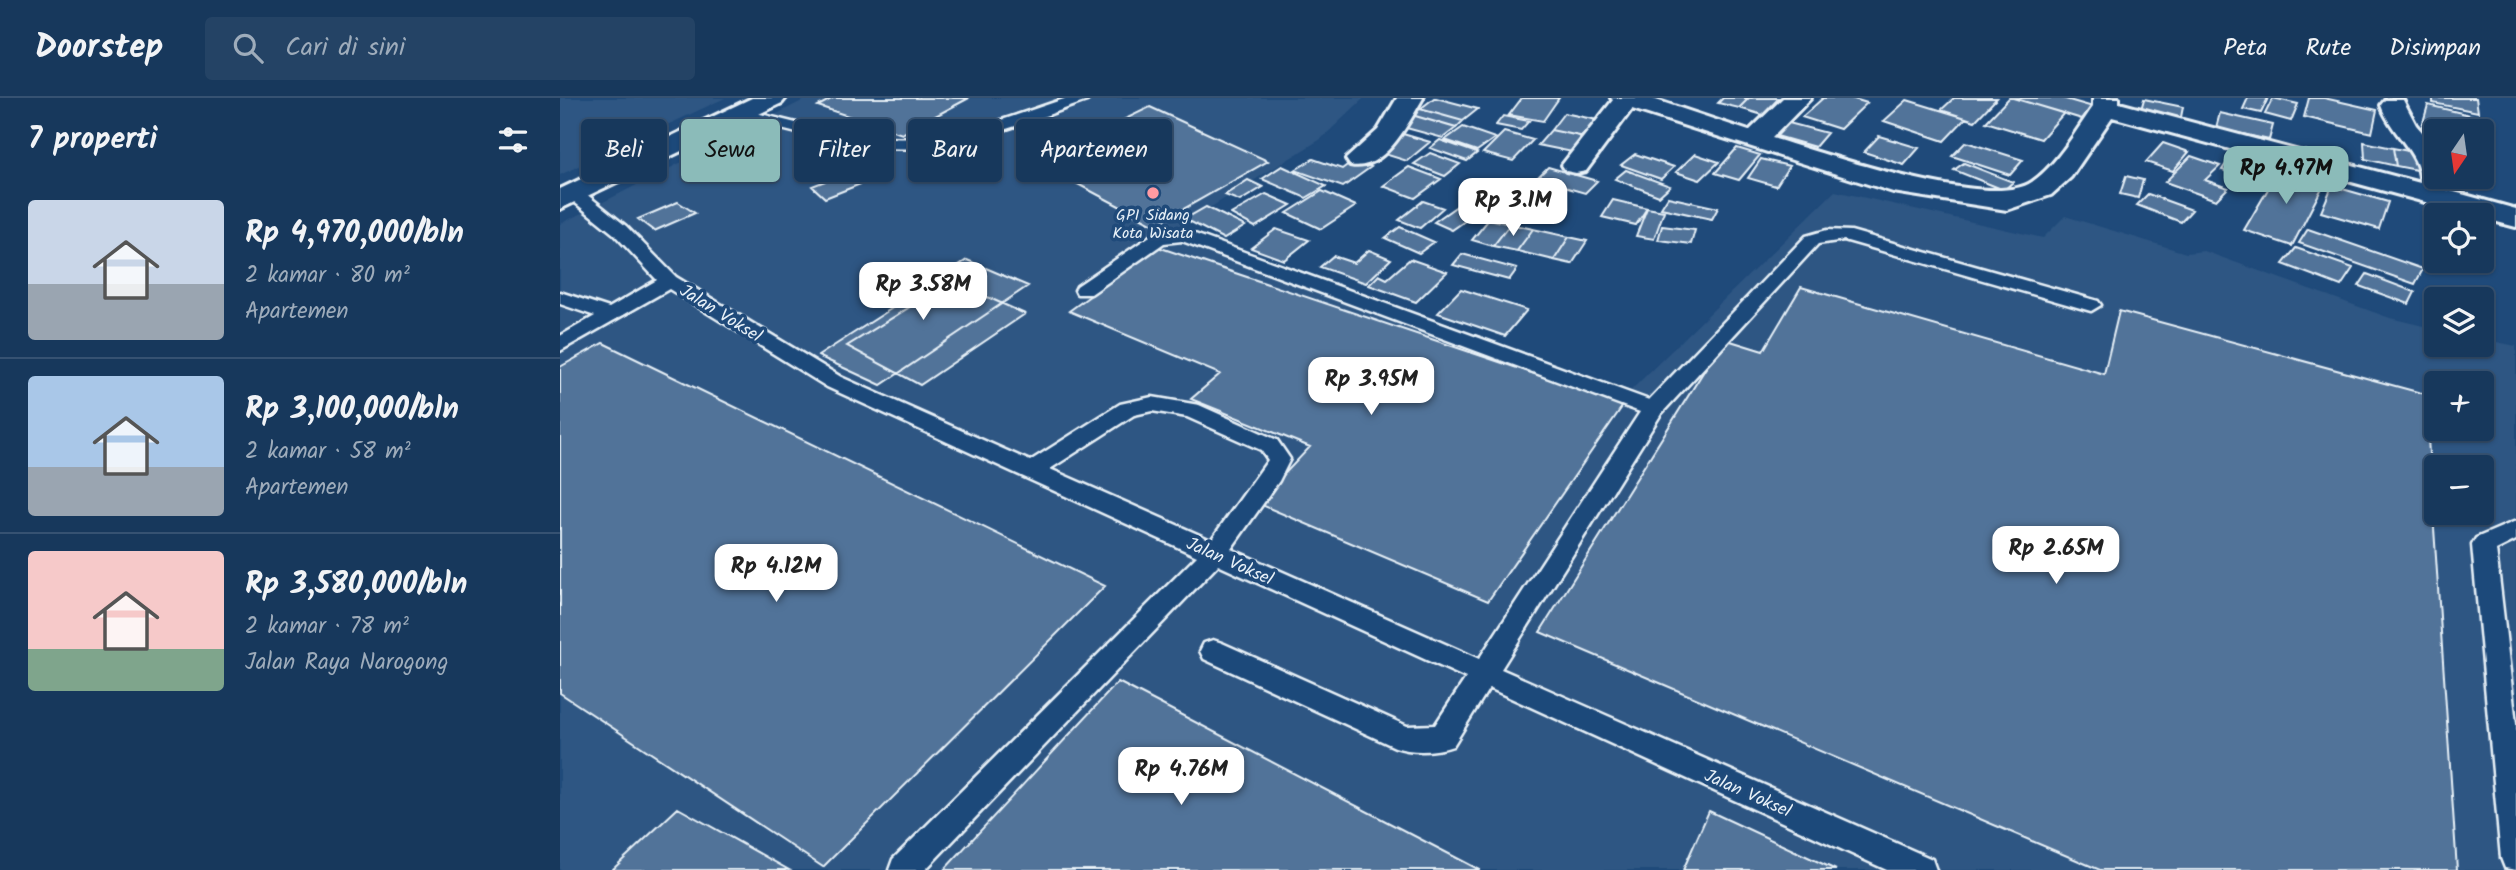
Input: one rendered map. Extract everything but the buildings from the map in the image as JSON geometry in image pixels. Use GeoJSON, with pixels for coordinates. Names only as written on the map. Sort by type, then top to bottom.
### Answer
{"type":"FeatureCollection","features":[{"type":"Feature","properties":{"kind":"street"},"geometry":{"type":"LineString","coordinates":[[567,197],[773,98]]}},
{"type":"Feature","properties":{"kind":"street"},"geometry":{"type":"LineString","coordinates":[[1360,159],[1388,135],[1410,98]]}},
{"type":"Feature","properties":{"kind":"street"},"geometry":{"type":"LineString","coordinates":[[1576,165],[1626,98],[1754,141],[1903,186],[2007,201],[2041,189],[2060,171],[2106,103],[2516,218]]}},
{"type":"Feature","properties":{"kind":"street"},"geometry":{"type":"LineString","coordinates":[[1754,141],[1798,98]]}},
{"type":"Feature","properties":{"kind":"street"},"geometry":{"type":"LineString","coordinates":[[2394,105],[2397,120],[2431,157],[2437,181],[2432,195]]}},
{"type":"Feature","properties":{"kind":"lane"},"geometry":{"type":"LineString","coordinates":[[741,114],[836,138],[914,144],[965,135],[1082,98]]}},
{"type":"Feature","properties":{"kind":"lane","name":"Jalan Voksel"},"geometry":{"type":"LineString","coordinates":[[567,197],[620,230],[669,281],[834,382],[1922,870]]}},
{"type":"Feature","properties":{"kind":"lane"},"geometry":{"type":"LineString","coordinates":[[1084,290],[1159,239],[1184,235],[1653,409]]}},
{"type":"Feature","properties":{"kind":"lane"},"geometry":{"type":"LineString","coordinates":[[1213,651],[1405,738],[1443,737],[1653,409],[1812,240],[1827,235],[1845,235],[2091,304]]}},
{"type":"Feature","properties":{"kind":"lane"},"geometry":{"type":"LineString","coordinates":[[560,345],[669,281]]}},
{"type":"Feature","properties":{"kind":"lane"},"geometry":{"type":"LineString","coordinates":[[560,298],[611,315]]}},
{"type":"Feature","properties":{"kind":"lane"},"geometry":{"type":"LineString","coordinates":[[904,870],[1214,554],[1271,475],[1279,459],[1269,445],[1191,410],[1152,404],[1128,409],[1031,471]]}},
{"type":"Feature","properties":{"kind":"lane"},"geometry":{"type":"LineString","coordinates":[[2516,530],[2484,545],[2516,858]]}},
{"type":"Feature","properties":{"kind":"shaded area"},"geometry":{"type":"Polygon","coordinates":[[[560,98],[725,98],[667,125],[667,119],[581,119],[581,165],[560,175],[560,98]]]}},
{"type":"Feature","properties":{"kind":"shaded area"},"geometry":{"type":"Polygon","coordinates":[[[808,98],[1364,98],[1321,139],[1169,233],[1624,397],[1835,191],[2043,238],[2065,216],[2186,253],[2204,251],[2390,318],[2424,326],[2424,357],[2494,357],[2494,341],[2516,346],[2516,870],[560,870],[560,224],[643,182],[667,182],[667,170],[681,163],[681,182],[780,182],[780,119],[767,119],[808,98]]]}},
{"type":"Feature","properties":{"kind":"place","name":"GPI Sidang Kota Wisata"},"geometry":{"type":"Point","coordinates":[1153,193]}}]}
